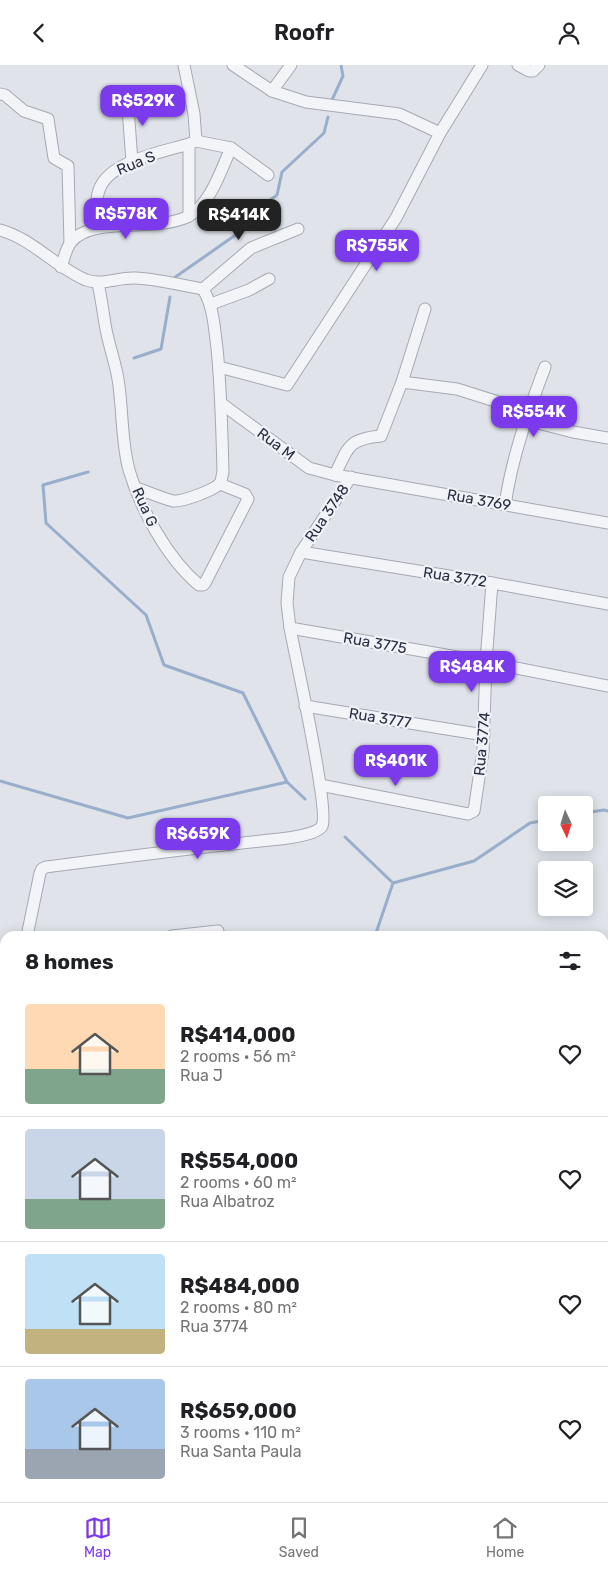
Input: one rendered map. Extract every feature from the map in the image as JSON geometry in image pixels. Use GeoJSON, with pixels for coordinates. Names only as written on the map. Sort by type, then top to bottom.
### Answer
{"type":"FeatureCollection","features":[{"type":"Feature","properties":{"kind":"street"},"geometry":{"type":"LineString","coordinates":[[184,65],[194,114],[190,216]]}},
{"type":"Feature","properties":{"kind":"street"},"geometry":{"type":"LineString","coordinates":[[233,65],[272,91],[306,102],[398,114],[440,133]]}},
{"type":"Feature","properties":{"kind":"street"},"geometry":{"type":"LineString","coordinates":[[272,91],[291,65]]}},
{"type":"Feature","properties":{"kind":"street"},"geometry":{"type":"LineString","coordinates":[[219,367],[287,385],[396,218],[440,133],[482,65]]}},
{"type":"Feature","properties":{"kind":"street"},"geometry":{"type":"LineString","coordinates":[[518,65],[529,71],[533,71],[539,65]]}},
{"type":"Feature","properties":{"kind":"street"},"geometry":{"type":"LineString","coordinates":[[0,94],[5,95],[24,111],[48,119],[54,158],[68,166],[70,243],[62,267]]}},
{"type":"Feature","properties":{"kind":"street"},"geometry":{"type":"LineString","coordinates":[[127,94],[132,162]]}},
{"type":"Feature","properties":{"kind":"street","name":"Rua S"},"geometry":{"type":"LineString","coordinates":[[96,228],[99,191],[105,177],[117,168],[132,162],[192,143],[231,148],[268,175]]}},
{"type":"Feature","properties":{"kind":"street"},"geometry":{"type":"LineString","coordinates":[[70,243],[82,233],[96,228],[151,225],[190,216],[201,206],[211,190],[231,148]]}},
{"type":"Feature","properties":{"kind":"street"},"geometry":{"type":"LineString","coordinates":[[203,289],[251,248],[298,229]]}},
{"type":"Feature","properties":{"kind":"street"},"geometry":{"type":"LineString","coordinates":[[0,230],[30,243],[62,267],[87,281],[98,283],[133,278],[203,289]]}},
{"type":"Feature","properties":{"kind":"street"},"geometry":{"type":"LineString","coordinates":[[211,304],[249,290],[269,279]]}},
{"type":"Feature","properties":{"kind":"street","name":"Rua G"},"geometry":{"type":"LineString","coordinates":[[98,283],[104,309],[105,324],[116,363],[129,469],[146,513],[165,545],[190,577],[200,585],[203,585],[248,499],[245,494],[220,484]]}},
{"type":"Feature","properties":{"kind":"street"},"geometry":{"type":"LineString","coordinates":[[136,488],[175,501],[192,497],[220,484],[223,472],[222,404],[219,367],[211,304],[203,289]]}},
{"type":"Feature","properties":{"kind":"street","name":"Rua 3748"},"geometry":{"type":"LineString","coordinates":[[28,931],[42,869],[194,848],[287,838],[318,831],[322,827],[324,820],[320,785],[290,628],[287,603],[289,577],[301,552],[351,477],[335,475],[349,445],[359,440],[382,436],[402,382],[425,309]]}},
{"type":"Feature","properties":{"kind":"street"},"geometry":{"type":"LineString","coordinates":[[505,505],[508,484],[527,415],[545,367]]}},
{"type":"Feature","properties":{"kind":"street"},"geometry":{"type":"LineString","coordinates":[[402,382],[458,389],[511,406],[538,423],[608,439]]}},
{"type":"Feature","properties":{"kind":"street","name":"Rua M"},"geometry":{"type":"LineString","coordinates":[[222,404],[309,468],[335,475]]}},
{"type":"Feature","properties":{"kind":"street","name":"Rua 3769"},"geometry":{"type":"LineString","coordinates":[[351,477],[608,523]]}},
{"type":"Feature","properties":{"kind":"street","name":"Rua 3772"},"geometry":{"type":"LineString","coordinates":[[301,552],[608,604]]}},
{"type":"Feature","properties":{"kind":"street","name":"Rua 3774"},"geometry":{"type":"LineString","coordinates":[[320,785],[468,814],[474,811],[484,735],[486,662],[492,583]]}},
{"type":"Feature","properties":{"kind":"street","name":"Rua 3775"},"geometry":{"type":"LineString","coordinates":[[290,628],[486,662],[608,686]]}},
{"type":"Feature","properties":{"kind":"street","name":"Rua 3777"},"geometry":{"type":"LineString","coordinates":[[305,706],[484,735]]}},
{"type":"Feature","properties":{"kind":"waterway"},"geometry":{"type":"LineString","coordinates":[[331,102],[343,76],[341,65]]}},
{"type":"Feature","properties":{"kind":"waterway"},"geometry":{"type":"LineString","coordinates":[[174,278],[257,220],[266,203],[277,195],[282,172],[324,133],[328,117]]}},
{"type":"Feature","properties":{"kind":"waterway"},"geometry":{"type":"LineString","coordinates":[[134,358],[161,349],[170,297]]}},
{"type":"Feature","properties":{"kind":"waterway"},"geometry":{"type":"LineString","coordinates":[[88,472],[43,485],[46,523],[146,615],[164,665],[243,693],[287,782],[305,799]]}},
{"type":"Feature","properties":{"kind":"waterway"},"geometry":{"type":"LineString","coordinates":[[0,781],[128,818],[287,782]]}},
{"type":"Feature","properties":{"kind":"waterway"},"geometry":{"type":"LineString","coordinates":[[593,812],[608,811]]}},
{"type":"Feature","properties":{"kind":"waterway"},"geometry":{"type":"LineString","coordinates":[[393,883],[474,861],[530,823],[538,822]]}},
{"type":"Feature","properties":{"kind":"waterway"},"geometry":{"type":"LineString","coordinates":[[345,837],[393,883],[377,931]]}}]}
